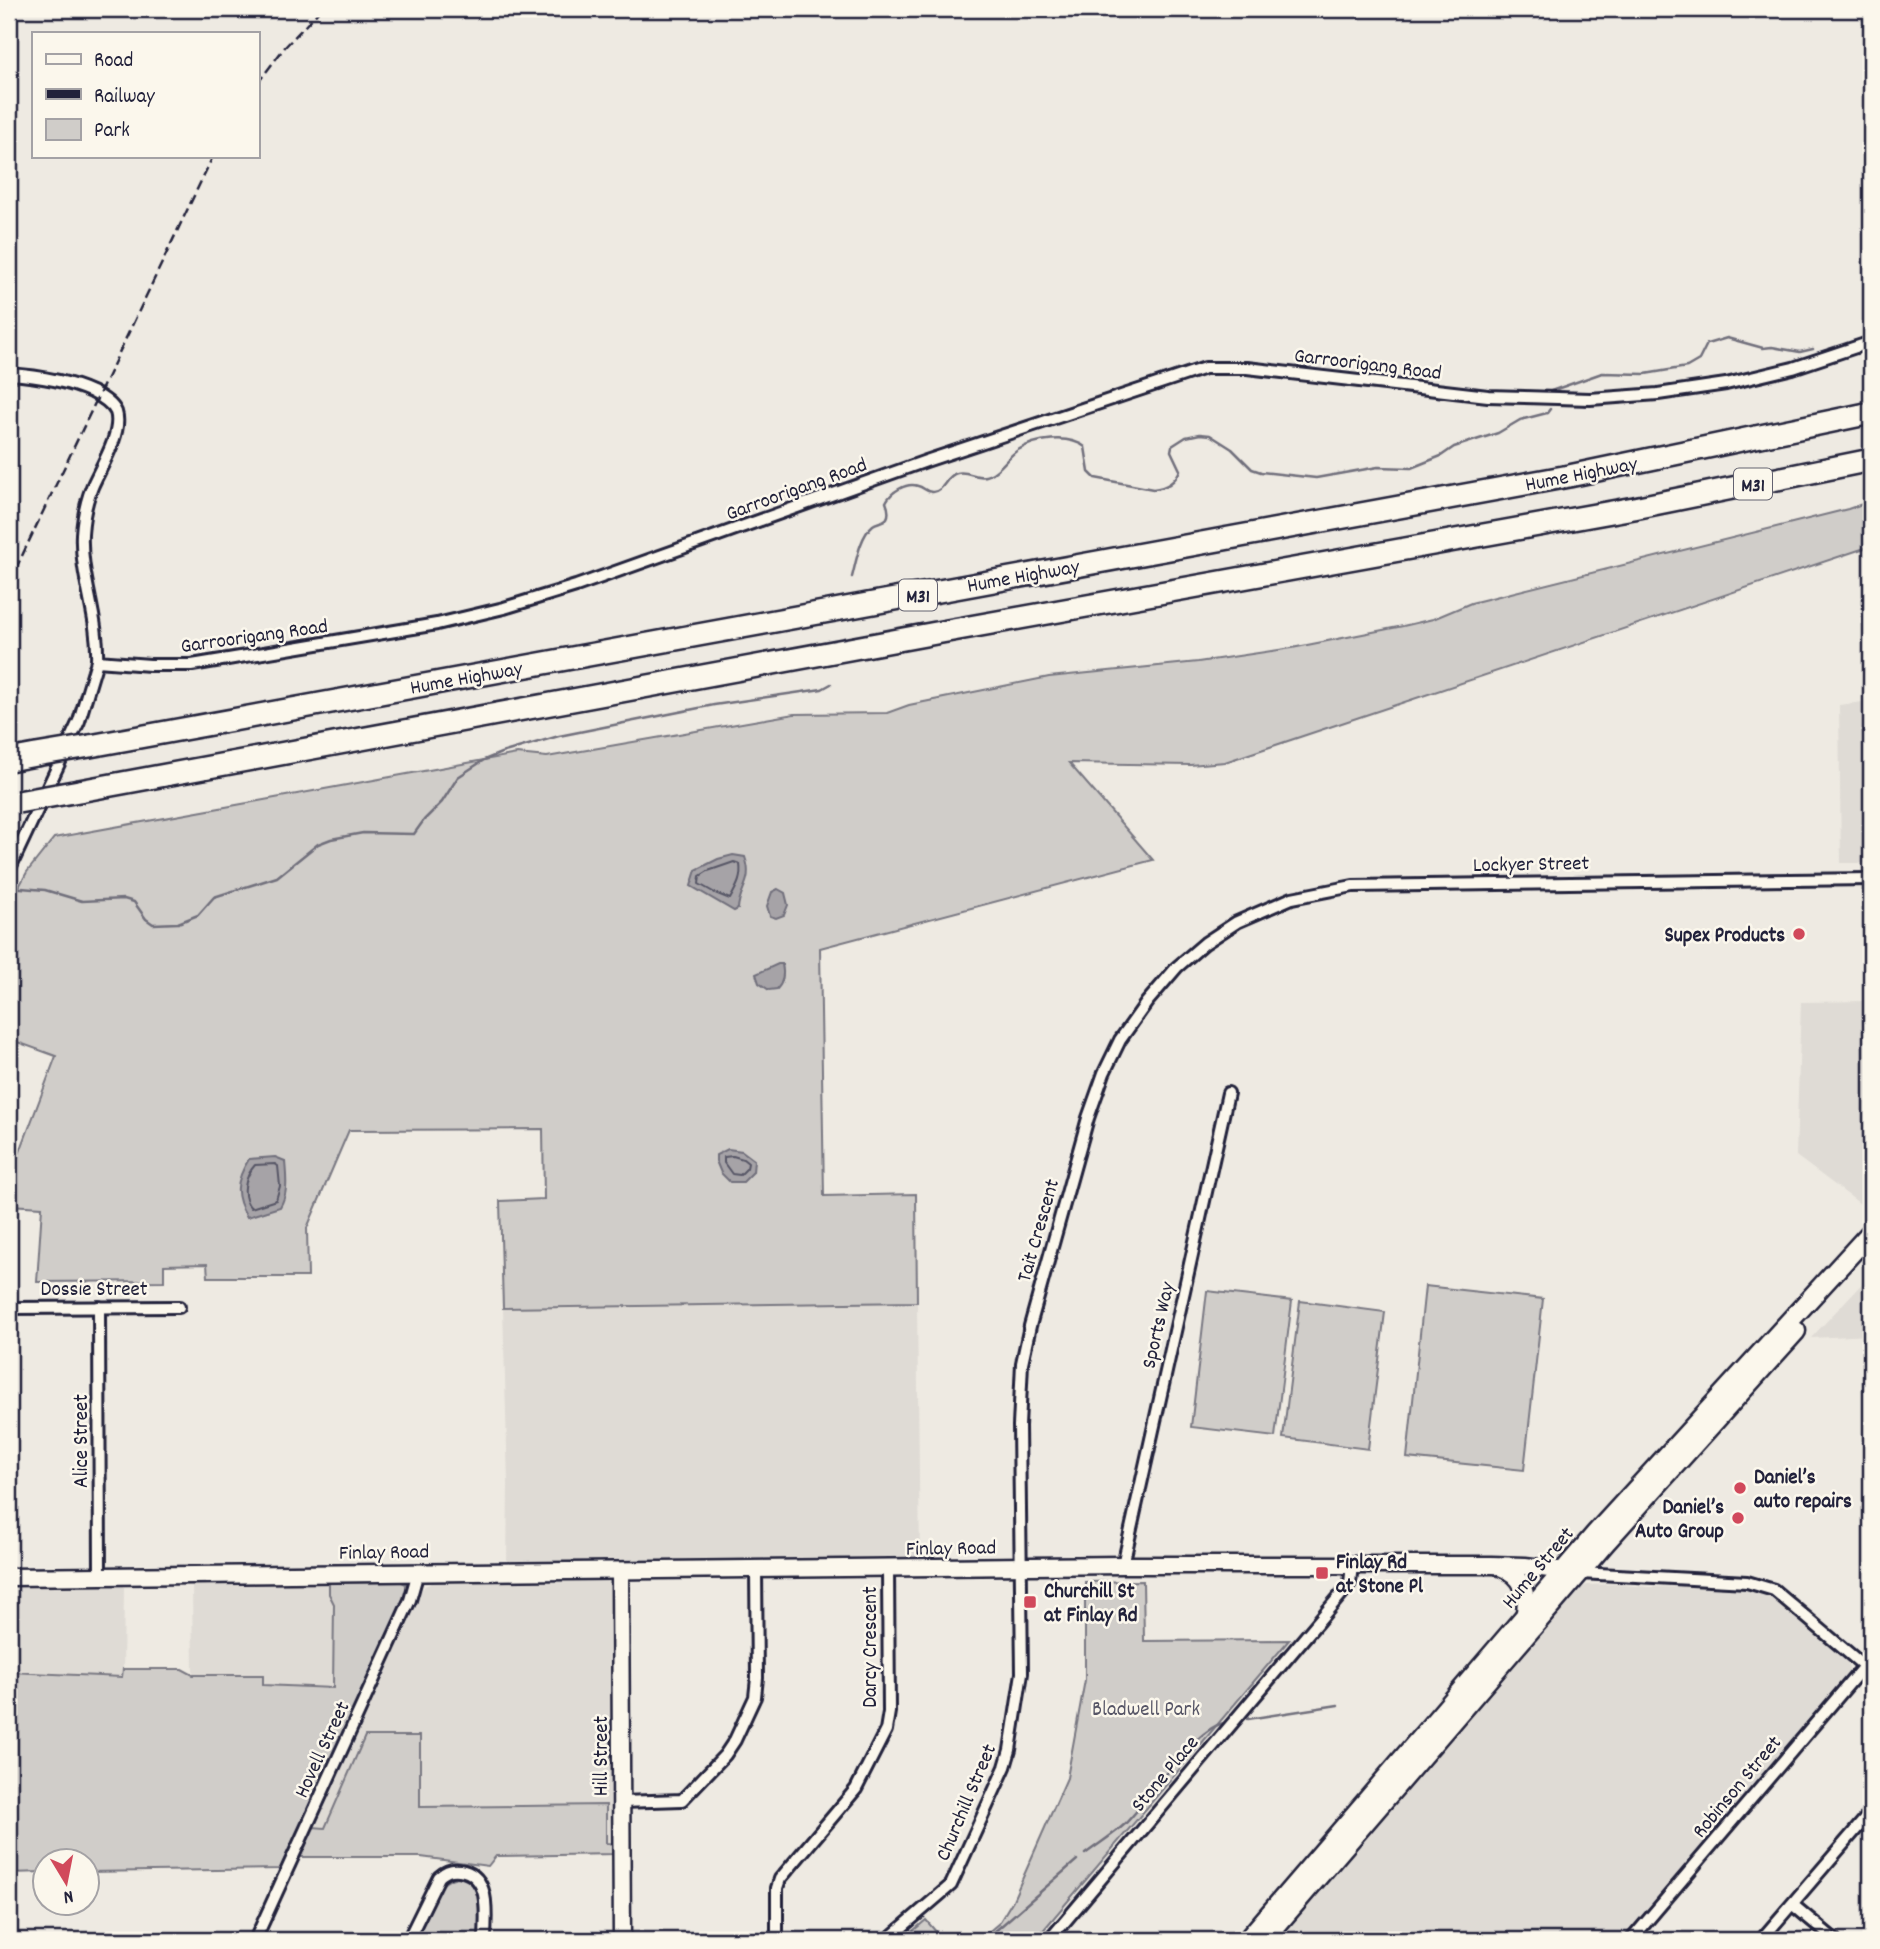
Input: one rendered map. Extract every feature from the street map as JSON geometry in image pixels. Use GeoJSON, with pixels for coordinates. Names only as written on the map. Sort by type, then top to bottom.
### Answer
{"type":"FeatureCollection","features":[{"type":"Feature","properties":{"kind":"highway","name":"Hume Highway"},"geometry":{"type":"LineString","coordinates":[[9,760],[1569,476],[1871,413]]}},
{"type":"Feature","properties":{"kind":"highway","name":"Hume Highway"},"geometry":{"type":"LineString","coordinates":[[14,803],[1634,508],[1871,460]]}},
{"type":"Feature","properties":{"kind":"main road","name":"Hume Street"},"geometry":{"type":"LineString","coordinates":[[1264,1940],[1572,1572],[1871,1232]]}},
{"type":"Feature","properties":{"kind":"main road","name":"Hume Street"},"geometry":{"type":"LineString","coordinates":[[1247,1940],[1524,1618],[1572,1572],[1871,1249]]}},
{"type":"Feature","properties":{"kind":"street","name":"Garroorigang Road"},"geometry":{"type":"LineString","coordinates":[[97,661],[150,666],[192,665],[437,624],[504,608],[576,586],[938,457],[1205,368],[1247,368],[1488,396],[1590,399],[1658,394],[1726,384],[1793,368],[1871,342]]}},
{"type":"Feature","properties":{"kind":"street"},"geometry":{"type":"LineString","coordinates":[[9,374],[53,379],[89,390],[111,404],[116,412],[116,432],[87,501],[82,536],[85,569],[96,626],[97,661],[79,721],[9,870]]}},
{"type":"Feature","properties":{"kind":"street","name":"Lockyer Street"},"geometry":{"type":"LineString","coordinates":[[1205,943],[1237,922],[1292,898],[1353,886],[1871,879]]}},
{"type":"Feature","properties":{"kind":"street","name":"Tait Crescent"},"geometry":{"type":"LineString","coordinates":[[1022,1567],[1019,1415],[1022,1363],[1088,1118],[1104,1073],[1132,1021],[1177,967],[1205,943]]}},
{"type":"Feature","properties":{"kind":"street","name":"Sports Way"},"geometry":{"type":"LineString","coordinates":[[1123,1566],[1228,1093]]}},
{"type":"Feature","properties":{"kind":"street","name":"Alice Street"},"geometry":{"type":"LineString","coordinates":[[99,1307],[100,1576]]}},
{"type":"Feature","properties":{"kind":"street","name":"Dossie Street"},"geometry":{"type":"LineString","coordinates":[[9,1308],[179,1307]]}},
{"type":"Feature","properties":{"kind":"street","name":"Stone Place"},"geometry":{"type":"LineString","coordinates":[[1051,1938],[1344,1591],[1350,1583],[1352,1565]]}},
{"type":"Feature","properties":{"kind":"street"},"geometry":{"type":"LineString","coordinates":[[1492,1565],[1513,1573],[1524,1586],[1527,1605],[1524,1618]]}},
{"type":"Feature","properties":{"kind":"street","name":"Finlay Road"},"geometry":{"type":"LineString","coordinates":[[9,1577],[1492,1565],[1747,1582],[1774,1591],[1868,1662]]}},
{"type":"Feature","properties":{"kind":"street","name":"Churchill Street"},"geometry":{"type":"LineString","coordinates":[[887,1940],[951,1885],[1005,1767],[1022,1673],[1022,1567]]}},
{"type":"Feature","properties":{"kind":"street","name":"Darcy Crescent"},"geometry":{"type":"LineString","coordinates":[[777,1940],[777,1888],[780,1879],[856,1789],[888,1720],[888,1569]]}},
{"type":"Feature","properties":{"kind":"street","name":"Hill Street"},"geometry":{"type":"LineString","coordinates":[[620,1570],[622,1940]]}},
{"type":"Feature","properties":{"kind":"street"},"geometry":{"type":"LineString","coordinates":[[621,1802],[682,1800],[725,1755],[735,1740],[757,1689],[756,1570]]}},
{"type":"Feature","properties":{"kind":"street","name":"Hovell Street"},"geometry":{"type":"LineString","coordinates":[[255,1940],[410,1600],[418,1572]]}},
{"type":"Feature","properties":{"kind":"street","name":"Robinson Street"},"geometry":{"type":"LineString","coordinates":[[1631,1940],[1868,1662]]}},
{"type":"Feature","properties":{"kind":"street"},"geometry":{"type":"LineString","coordinates":[[1761,1940],[1871,1812]]}},
{"type":"Feature","properties":{"kind":"street"},"geometry":{"type":"LineString","coordinates":[[408,1940],[439,1877],[446,1871],[458,1869],[478,1878],[483,1889],[485,1940]]}},
{"type":"Feature","properties":{"kind":"street"},"geometry":{"type":"LineString","coordinates":[[1793,1905],[1835,1940]]}},
{"type":"Feature","properties":{"kind":"shaded area"},"geometry":{"type":"Polygon","coordinates":[[[1871,701],[1871,863],[1841,863],[1839,705],[1871,701]]]}},
{"type":"Feature","properties":{"kind":"shaded area"},"geometry":{"type":"Polygon","coordinates":[[[1871,1001],[1871,1212],[1796,1156],[1801,1002],[1871,1001]]]}},
{"type":"Feature","properties":{"kind":"shaded area"},"geometry":{"type":"Polygon","coordinates":[[[1871,1274],[1871,1335],[1811,1338],[1871,1274]]]}},
{"type":"Feature","properties":{"kind":"shaded area"},"geometry":{"type":"Polygon","coordinates":[[[917,1302],[920,1560],[507,1565],[508,1484],[503,1308],[917,1302]]]}},
{"type":"Feature","properties":{"kind":"shaded area"},"geometry":{"type":"Polygon","coordinates":[[[601,1577],[613,1588],[615,1844],[507,1847],[313,1827],[419,1593],[425,1586],[438,1580],[601,1577]]]}},
{"type":"Feature","properties":{"kind":"shaded area"},"geometry":{"type":"Polygon","coordinates":[[[329,1581],[329,1594],[334,1604],[333,1689],[263,1685],[262,1675],[193,1675],[192,1583],[329,1581]]]}},
{"type":"Feature","properties":{"kind":"shaded area"},"geometry":{"type":"Polygon","coordinates":[[[124,1584],[123,1677],[9,1672],[9,1585],[124,1584]]]}},
{"type":"Feature","properties":{"kind":"shaded area"},"geometry":{"type":"Polygon","coordinates":[[[1587,1585],[1649,1587],[1746,1586],[1766,1593],[1847,1661],[1849,1669],[1848,1677],[1627,1940],[1275,1940],[1573,1592],[1587,1585]]]}},
{"type":"Feature","properties":{"kind":"green space"},"geometry":{"type":"Polygon","coordinates":[[[1871,501],[1871,546],[1225,762],[1190,765],[1069,763],[1153,860],[820,948],[824,1196],[916,1194],[917,1302],[503,1308],[500,1201],[544,1199],[543,1129],[349,1130],[307,1228],[308,1277],[208,1277],[207,1264],[164,1265],[164,1281],[37,1282],[42,1207],[9,1205],[9,1181],[56,1056],[9,1039],[9,905],[27,872],[54,838],[517,754],[547,757],[794,714],[887,713],[909,705],[1049,677],[1198,662],[1292,648],[1433,619],[1471,603],[1871,501]]]}},
{"type":"Feature","properties":{"kind":"green space"},"geometry":{"type":"Polygon","coordinates":[[[1425,1286],[1543,1299],[1524,1470],[1407,1458],[1425,1286]]]}},
{"type":"Feature","properties":{"kind":"green space"},"geometry":{"type":"Polygon","coordinates":[[[1207,1291],[1292,1301],[1275,1437],[1191,1427],[1207,1291]]]}},
{"type":"Feature","properties":{"kind":"green space"},"geometry":{"type":"Polygon","coordinates":[[[1300,1301],[1385,1312],[1368,1449],[1283,1438],[1300,1301]]]}},
{"type":"Feature","properties":{"kind":"green space"},"geometry":{"type":"Polygon","coordinates":[[[395,1579],[406,1584],[408,1594],[280,1869],[102,1872],[102,1848],[32,1848],[32,1872],[9,1873],[9,1672],[122,1677],[123,1669],[182,1669],[193,1675],[263,1675],[263,1685],[333,1688],[334,1604],[329,1594],[329,1581],[395,1579]]]}},
{"type":"Feature","properties":{"kind":"green space","name":"Bladwell Park"},"geometry":{"type":"Polygon","coordinates":[[[1143,1581],[1144,1641],[1289,1640],[1035,1940],[979,1940],[999,1923],[1013,1900],[1067,1778],[1085,1680],[1085,1582],[1143,1581]]]}},
{"type":"Feature","properties":{"kind":"green space"},"geometry":{"type":"Polygon","coordinates":[[[365,1736],[420,1736],[420,1807],[606,1805],[606,1843],[615,1844],[615,1854],[496,1856],[488,1866],[421,1857],[300,1857],[313,1827],[325,1828],[365,1736]]]}},
{"type":"Feature","properties":{"kind":"green space"},"geometry":{"type":"Polygon","coordinates":[[[457,1877],[466,1880],[477,1893],[481,1912],[481,1940],[414,1940],[435,1893],[448,1880],[457,1877]]]}},
{"type":"Feature","properties":{"kind":"green space"},"geometry":{"type":"Polygon","coordinates":[[[926,1920],[943,1940],[902,1940],[926,1920]]]}},
{"type":"Feature","properties":{"kind":"water"},"geometry":{"type":"Polygon","coordinates":[[[733,855],[745,857],[748,873],[738,909],[734,911],[691,886],[696,870],[733,855]]]}},
{"type":"Feature","properties":{"kind":"water"},"geometry":{"type":"Polygon","coordinates":[[[778,889],[785,893],[788,905],[784,915],[776,918],[770,916],[767,906],[772,892],[778,889]]]}},
{"type":"Feature","properties":{"kind":"water"},"geometry":{"type":"Polygon","coordinates":[[[782,964],[782,981],[777,989],[769,990],[759,983],[756,974],[782,964]]]}},
{"type":"Feature","properties":{"kind":"water"},"geometry":{"type":"Polygon","coordinates":[[[728,1149],[742,1151],[754,1160],[753,1172],[743,1182],[730,1182],[721,1173],[716,1155],[728,1149]]]}},
{"type":"Feature","properties":{"kind":"water"},"geometry":{"type":"Polygon","coordinates":[[[275,1157],[285,1161],[286,1184],[283,1201],[280,1207],[247,1217],[238,1195],[244,1167],[249,1159],[275,1157]]]}},
{"type":"Feature","properties":{"kind":"waterway"},"geometry":{"type":"LineString","coordinates":[[1551,391],[1602,373],[1645,374],[1687,367],[1699,360],[1707,344],[1727,338],[1763,348],[1800,352],[1813,349]]}},
{"type":"Feature","properties":{"kind":"waterway"},"geometry":{"type":"LineString","coordinates":[[852,577],[865,536],[873,525],[887,518],[889,512],[886,502],[895,491],[913,485],[933,492],[943,486],[953,474],[989,475],[1018,450],[1042,441],[1070,440],[1085,447],[1089,472],[1095,478],[1153,489],[1170,484],[1180,470],[1171,451],[1172,446],[1186,437],[1200,434],[1210,435],[1232,449],[1252,469],[1316,478],[1378,467],[1411,468],[1441,456],[1454,447],[1498,433],[1520,420],[1547,413],[1550,409]]}},
{"type":"Feature","properties":{"kind":"waterway"},"geometry":{"type":"LineString","coordinates":[[9,887],[45,890],[82,901],[124,899],[134,902],[153,924],[178,923],[198,915],[214,897],[277,877],[318,844],[331,839],[363,833],[414,834],[442,802],[458,777],[484,760],[501,753],[559,736],[714,705],[822,689],[831,684]]}},
{"type":"Feature","properties":{"kind":"waterway"},"geometry":{"type":"LineString","coordinates":[[1248,1719],[1338,1705]]}},
{"type":"Feature","properties":{"kind":"waterway"},"geometry":{"type":"LineString","coordinates":[[1085,1854],[1125,1824],[1199,1738],[1224,1723]]}},
{"type":"Feature","properties":{"kind":"waterway"},"geometry":{"type":"LineString","coordinates":[[985,1940],[1077,1860]]}},
{"type":"Feature","properties":{"kind":"railway"},"geometry":{"type":"LineString","coordinates":[[259,81],[285,47],[321,9]]}},
{"type":"Feature","properties":{"kind":"railway"},"geometry":{"type":"LineString","coordinates":[[9,583],[212,158]]}},
{"type":"Feature","properties":{"kind":"place","name":"Supex Products"},"geometry":{"type":"Point","coordinates":[1799,934]}},
{"type":"Feature","properties":{"kind":"place","name":"Daniel’s auto repairs"},"geometry":{"type":"Point","coordinates":[1740,1488]}},
{"type":"Feature","properties":{"kind":"place","name":"Daniel’s Auto Group"},"geometry":{"type":"Point","coordinates":[1738,1518]}},
{"type":"Feature","properties":{"kind":"place","name":"Finlay Rd at Stone Pl"},"geometry":{"type":"Point","coordinates":[1322,1573]}},
{"type":"Feature","properties":{"kind":"place","name":"Churchill St at Finlay Rd"},"geometry":{"type":"Point","coordinates":[1030,1602]}}]}
